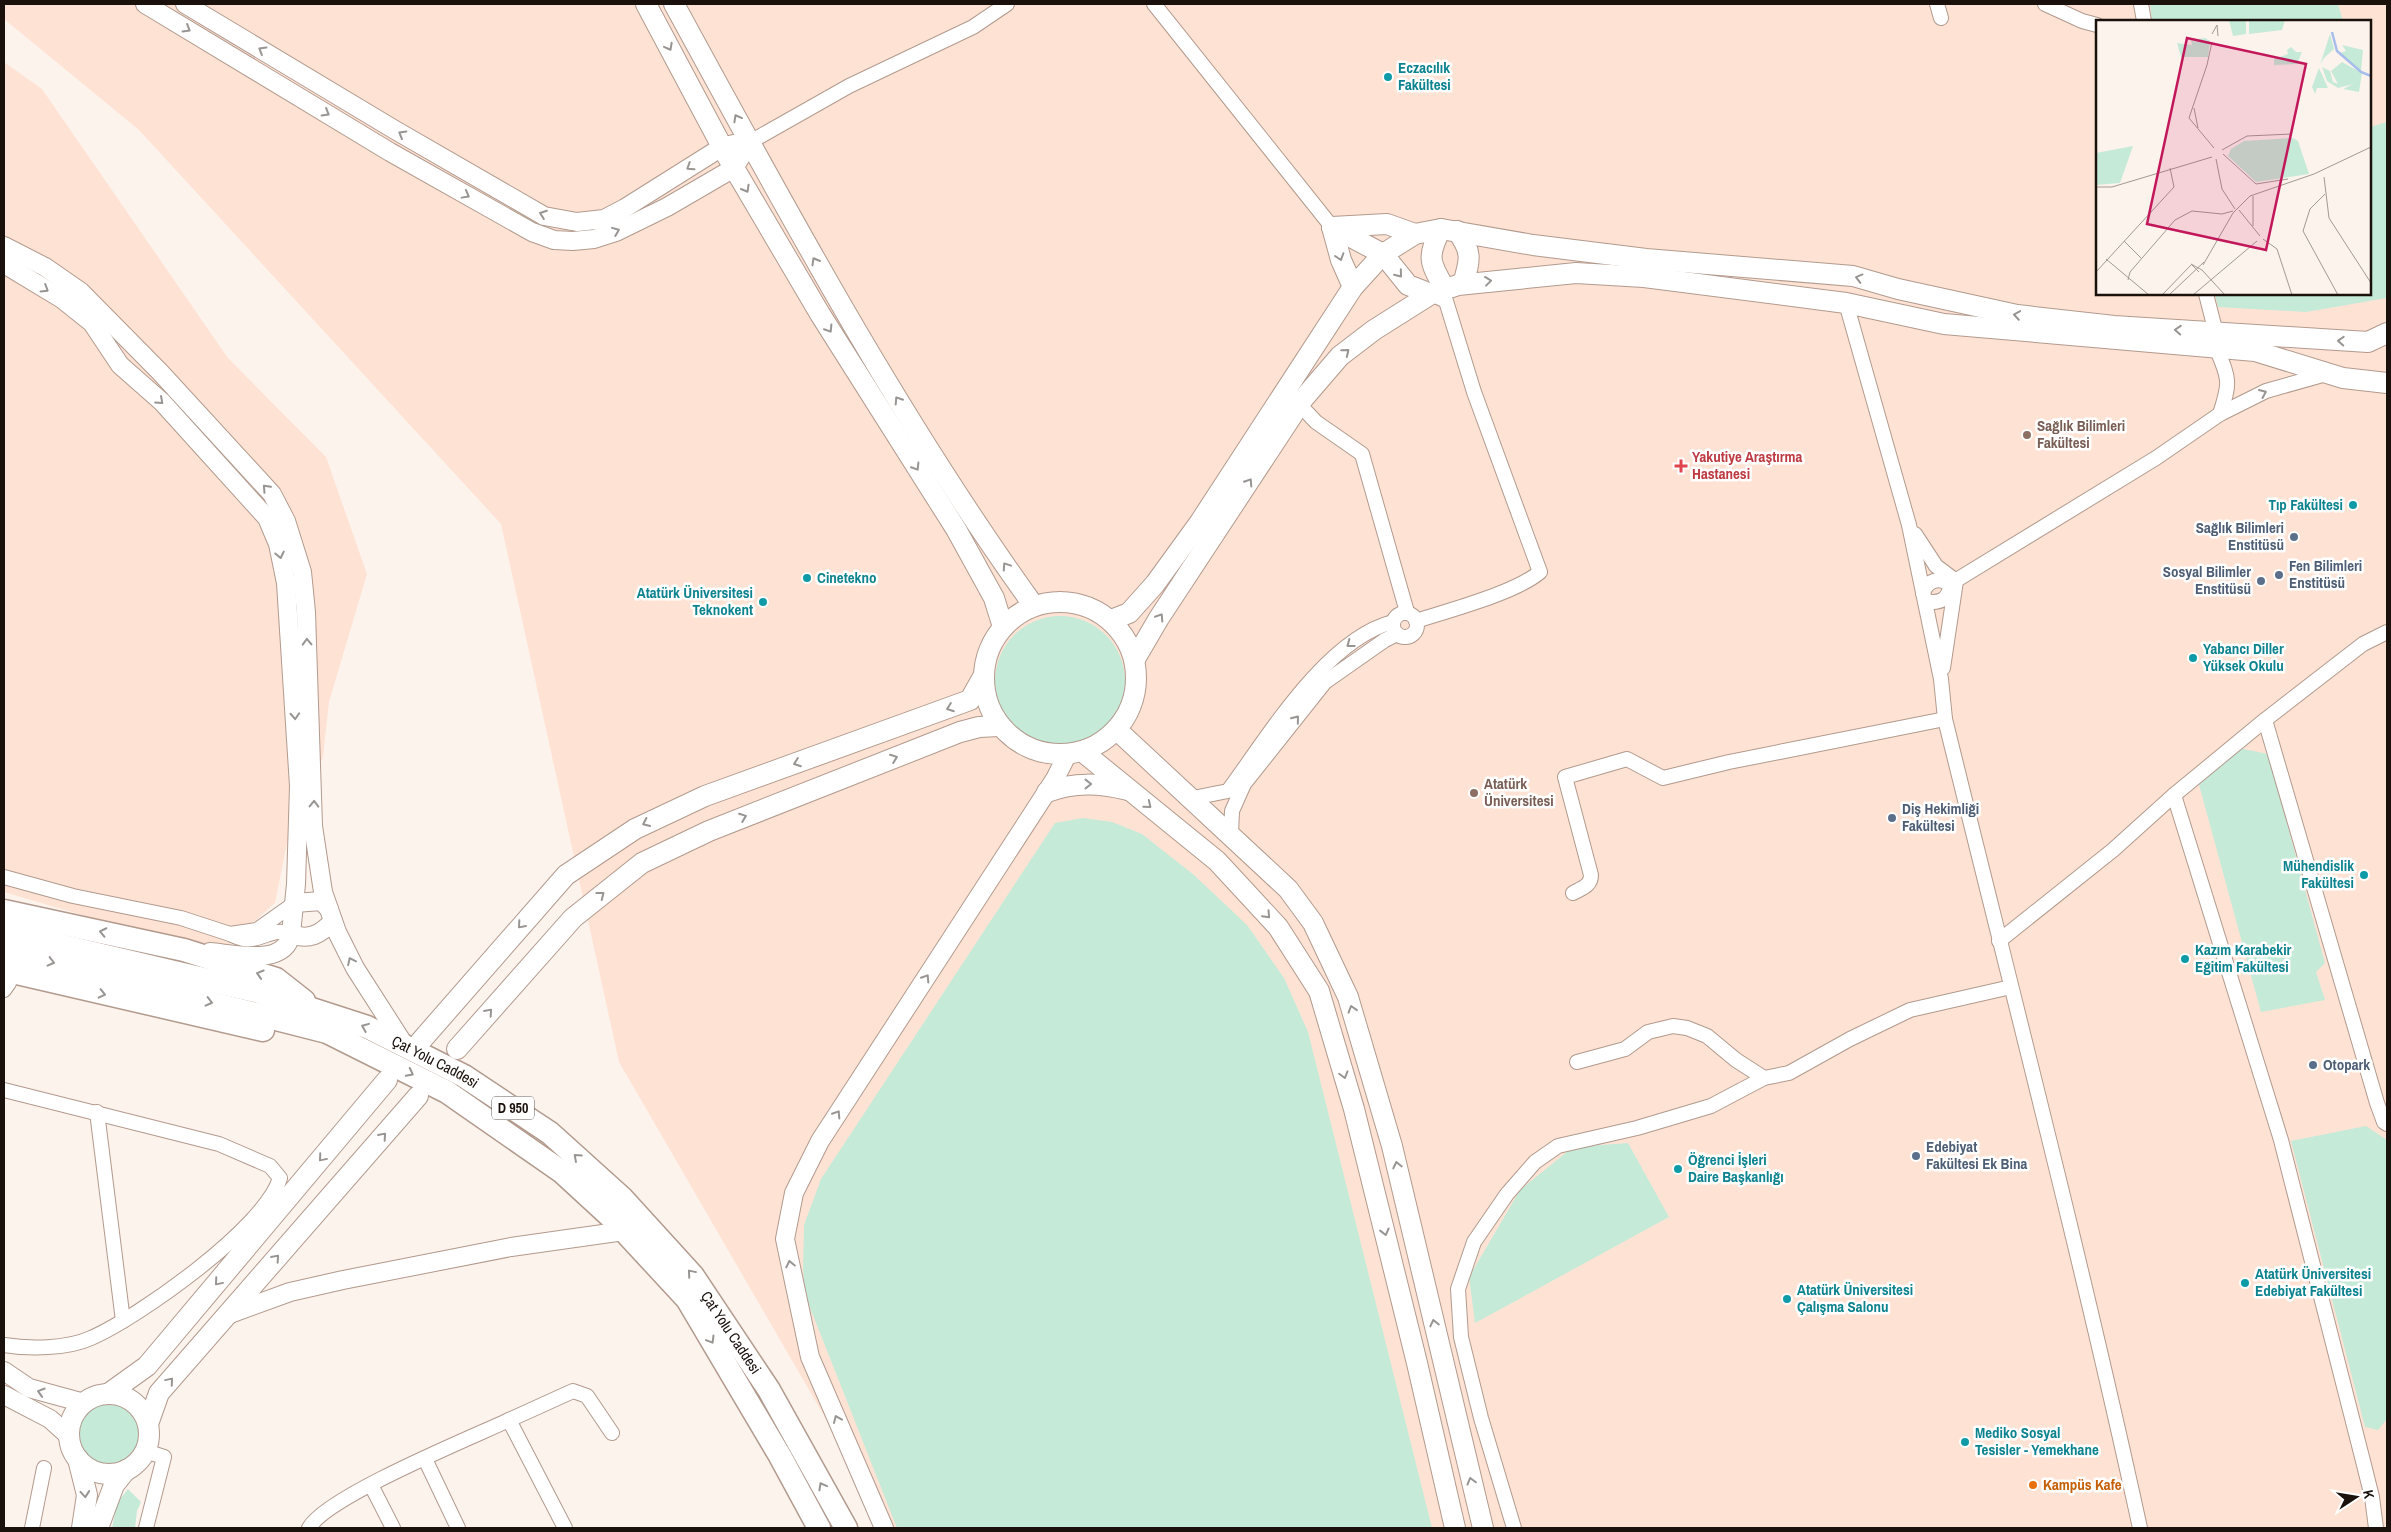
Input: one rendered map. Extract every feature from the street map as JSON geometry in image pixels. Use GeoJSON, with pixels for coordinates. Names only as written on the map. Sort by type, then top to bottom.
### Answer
{"type":"FeatureCollection","features":[{"type":"Feature","properties":{"kind":"highway"},"geometry":{"type":"LineString","coordinates":[[4,911],[184,950],[276,978],[314,1010]]}},
{"type":"Feature","properties":{"kind":"highway","name":"Çat Yolu Caddesi"},"geometry":{"type":"LineString","coordinates":[[4,932],[258,992],[367,1027],[413,1044],[550,1133],[622,1198],[693,1276],[769,1390],[846,1528]]}},
{"type":"Feature","properties":{"kind":"highway","name":"Çat Yolu Caddesi"},"geometry":{"type":"LineString","coordinates":[[4,950],[327,1032],[447,1092],[562,1172],[624,1231],[686,1299],[780,1456],[819,1528]]}},
{"type":"Feature","properties":{"kind":"highway"},"geometry":{"type":"LineString","coordinates":[[7,978],[247,1028],[345,1040]]}},
{"type":"Feature","properties":{"kind":"main road"},"geometry":{"type":"LineString","coordinates":[[646,4],[722,147],[820,314],[956,530],[994,598],[1003,627]]}},
{"type":"Feature","properties":{"kind":"main road"},"geometry":{"type":"LineString","coordinates":[[674,4],[797,231],[862,344],[977,524],[1034,606]]}},
{"type":"Feature","properties":{"kind":"main road"},"geometry":{"type":"LineString","coordinates":[[1332,227],[1386,224],[1415,234]]}},
{"type":"Feature","properties":{"kind":"main road"},"geometry":{"type":"LineString","coordinates":[[1332,227],[1383,254],[1408,284],[1446,292]]}},
{"type":"Feature","properties":{"kind":"main road"},"geometry":{"type":"LineString","coordinates":[[1332,227],[1341,260],[1353,287]]}},
{"type":"Feature","properties":{"kind":"main road"},"geometry":{"type":"LineString","coordinates":[[1111,620],[1129,613],[1155,584],[1195,530],[1353,287],[1383,254],[1415,234],[1449,230],[1533,245],[1646,259],[1853,276],[1898,290],[2017,315],[2114,326],[2216,341],[2326,374],[2387,383]]}},
{"type":"Feature","properties":{"kind":"main road"},"geometry":{"type":"LineString","coordinates":[[1446,292],[1470,261],[1468,246],[1449,230]]}},
{"type":"Feature","properties":{"kind":"main road"},"geometry":{"type":"LineString","coordinates":[[1446,292],[1434,269],[1430,249],[1449,230]]}},
{"type":"Feature","properties":{"kind":"main road"},"geometry":{"type":"LineString","coordinates":[[1134,659],[1300,404],[1340,356],[1374,330],[1446,292],[1576,273],[1644,277],[1846,303],[1944,324],[2216,341],[2368,342],[2387,333]]}},
{"type":"Feature","properties":{"kind":"main road"},"geometry":{"type":"LineString","coordinates":[[1059,601],[1084,605],[1111,620],[1124,636],[1134,659],[1137,684],[1131,709],[1117,730],[1102,743],[1075,753],[1049,754],[1032,750],[1018,742],[999,726],[985,695],[983,677],[986,659],[1003,627],[1017,614],[1034,606],[1059,601]]}},
{"type":"Feature","properties":{"kind":"main road"},"geometry":{"type":"LineString","coordinates":[[413,1044],[566,874],[635,828],[705,796],[970,700],[983,677]]}},
{"type":"Feature","properties":{"kind":"main road"},"geometry":{"type":"LineString","coordinates":[[457,1049],[573,918],[642,863],[709,831],[960,732],[980,727],[999,726]]}},
{"type":"Feature","properties":{"kind":"main road"},"geometry":{"type":"LineString","coordinates":[[1117,730],[1193,798],[1288,889],[1312,923],[1348,997],[1392,1146],[1483,1528]]}},
{"type":"Feature","properties":{"kind":"main road"},"geometry":{"type":"LineString","coordinates":[[1075,753],[1130,790],[1217,861],[1278,927],[1319,991],[1356,1119],[1417,1362],[1456,1528]]}},
{"type":"Feature","properties":{"kind":"main road"},"geometry":{"type":"LineString","coordinates":[[1046,792],[1065,785],[1090,783],[1130,790]]}},
{"type":"Feature","properties":{"kind":"main road"},"geometry":{"type":"LineString","coordinates":[[108,1394],[147,1366],[387,1080]]}},
{"type":"Feature","properties":{"kind":"main road"},"geometry":{"type":"LineString","coordinates":[[148,1424],[159,1393],[225,1315],[418,1096]]}},
{"type":"Feature","properties":{"kind":"main road"},"geometry":{"type":"LineString","coordinates":[[78,1459],[88,1468],[99,1473],[113,1474],[126,1470],[138,1462],[145,1451],[149,1437],[148,1424],[142,1411],[132,1401],[120,1395],[108,1394],[95,1396],[84,1402],[75,1412],[70,1424],[69,1436],[72,1448],[78,1459],[87,1495],[82,1528]]}},
{"type":"Feature","properties":{"kind":"main road"},"geometry":{"type":"LineString","coordinates":[[98,1528],[114,1485],[126,1470]]}},
{"type":"Feature","properties":{"kind":"street"},"geometry":{"type":"LineString","coordinates":[[145,4],[390,152],[532,232],[554,240],[573,242],[594,239],[616,232],[666,207],[734,168],[750,142]]}},
{"type":"Feature","properties":{"kind":"street"},"geometry":{"type":"LineString","coordinates":[[185,4],[395,130],[544,216],[577,222],[604,218],[625,208],[722,147],[750,142],[849,86],[973,27],[1007,4]]}},
{"type":"Feature","properties":{"kind":"street"},"geometry":{"type":"LineString","coordinates":[[1154,4],[1332,227]]}},
{"type":"Feature","properties":{"kind":"street"},"geometry":{"type":"LineString","coordinates":[[1937,4],[1941,18]]}},
{"type":"Feature","properties":{"kind":"street"},"geometry":{"type":"LineString","coordinates":[[2045,4],[2082,21],[2096,25]]}},
{"type":"Feature","properties":{"kind":"street"},"geometry":{"type":"LineString","coordinates":[[2141,4],[2144,20]]}},
{"type":"Feature","properties":{"kind":"street"},"geometry":{"type":"LineString","coordinates":[[4,246],[45,267],[80,292],[133,344],[272,494],[286,520],[302,572],[306,612],[313,826],[323,892],[331,915],[355,968],[413,1044]]}},
{"type":"Feature","properties":{"kind":"street"},"geometry":{"type":"LineString","coordinates":[[4,264],[62,299],[92,323],[127,372],[162,402],[267,518],[278,544],[286,582],[299,786],[295,902],[290,941],[282,951],[265,956],[184,950]]}},
{"type":"Feature","properties":{"kind":"street"},"geometry":{"type":"LineString","coordinates":[[1230,834],[1232,810],[1244,784],[1325,682],[1385,640],[1395,628],[1398,614],[1412,617],[1485,598],[1532,579],[1540,572],[1474,392],[1446,292]]}},
{"type":"Feature","properties":{"kind":"street"},"geometry":{"type":"LineString","coordinates":[[2206,295],[2216,341],[2228,375],[2229,387],[2220,414]]}},
{"type":"Feature","properties":{"kind":"street"},"geometry":{"type":"LineString","coordinates":[[1846,303],[1909,525],[1941,679],[1945,719],[1999,941],[2035,1077],[2140,1528]]}},
{"type":"Feature","properties":{"kind":"street"},"geometry":{"type":"LineString","coordinates":[[116,357],[133,344]]}},
{"type":"Feature","properties":{"kind":"street"},"geometry":{"type":"LineString","coordinates":[[127,372],[136,370],[146,358]]}},
{"type":"Feature","properties":{"kind":"street"},"geometry":{"type":"LineString","coordinates":[[1924,597],[1934,603],[1944,600],[1953,582],[2156,458],[2220,414],[2266,391],[2326,374]]}},
{"type":"Feature","properties":{"kind":"street"},"geometry":{"type":"LineString","coordinates":[[1193,798],[1228,791],[1293,702],[1333,658],[1369,631],[1395,628],[1410,636],[1416,630],[1362,454],[1316,422],[1300,404]]}},
{"type":"Feature","properties":{"kind":"street"},"geometry":{"type":"LineString","coordinates":[[1909,525],[1936,566],[1953,582]]}},
{"type":"Feature","properties":{"kind":"street"},"geometry":{"type":"LineString","coordinates":[[1924,597],[1927,585],[1934,581],[1953,582]]}},
{"type":"Feature","properties":{"kind":"street"},"geometry":{"type":"LineString","coordinates":[[1941,679],[1953,582]]}},
{"type":"Feature","properties":{"kind":"street"},"geometry":{"type":"LineString","coordinates":[[1999,941],[2113,850],[2174,795],[2266,720],[2363,644],[2387,632]]}},
{"type":"Feature","properties":{"kind":"street"},"geometry":{"type":"LineString","coordinates":[[1573,893],[1588,885],[1591,875],[1565,776],[1627,759],[1663,778],[1739,760],[1945,719]]}},
{"type":"Feature","properties":{"kind":"street"},"geometry":{"type":"LineString","coordinates":[[2266,720],[2378,1103],[2384,1122],[2387,1124]]}},
{"type":"Feature","properties":{"kind":"street"},"geometry":{"type":"LineString","coordinates":[[884,1528],[810,1357],[785,1239],[794,1192],[820,1141],[1046,792],[1075,753]]}},
{"type":"Feature","properties":{"kind":"street"},"geometry":{"type":"LineString","coordinates":[[2174,795],[2281,1140],[2372,1497],[2376,1528]]}},
{"type":"Feature","properties":{"kind":"street"},"geometry":{"type":"LineString","coordinates":[[4,877],[73,896],[181,918],[242,939],[253,939],[282,930],[301,938],[312,937],[322,933],[331,915]]}},
{"type":"Feature","properties":{"kind":"street"},"geometry":{"type":"LineString","coordinates":[[230,934],[257,930],[295,902],[321,901],[331,915]]}},
{"type":"Feature","properties":{"kind":"street"},"geometry":{"type":"LineString","coordinates":[[1514,1528],[1481,1418],[1461,1337],[1458,1289],[1474,1242],[1507,1194],[1535,1162],[1558,1146],[1638,1128],[1711,1106],[1764,1078],[1789,1073],[1850,1039],[1910,1010],[2011,987]]}},
{"type":"Feature","properties":{"kind":"street"},"geometry":{"type":"LineString","coordinates":[[1577,1062],[1625,1049],[1648,1032],[1673,1026],[1687,1028],[1707,1036],[1736,1060],[1764,1078]]}},
{"type":"Feature","properties":{"kind":"street"},"geometry":{"type":"LineString","coordinates":[[4,1090],[219,1144],[270,1166],[280,1178],[277,1190],[259,1212],[213,1258],[123,1321],[89,1339],[58,1346],[4,1345]]}},
{"type":"Feature","properties":{"kind":"street"},"geometry":{"type":"LineString","coordinates":[[97,1112],[123,1321]]}},
{"type":"Feature","properties":{"kind":"street"},"geometry":{"type":"LineString","coordinates":[[225,1315],[290,1292],[351,1278],[510,1246],[624,1231]]}},
{"type":"Feature","properties":{"kind":"street"},"geometry":{"type":"LineString","coordinates":[[4,1371],[29,1388],[84,1402]]}},
{"type":"Feature","properties":{"kind":"street"},"geometry":{"type":"LineString","coordinates":[[309,1528],[322,1513],[371,1485],[573,1391],[587,1396],[612,1433]]}},
{"type":"Feature","properties":{"kind":"street"},"geometry":{"type":"LineString","coordinates":[[4,1395],[50,1419],[69,1436]]}},
{"type":"Feature","properties":{"kind":"street"},"geometry":{"type":"LineString","coordinates":[[509,1420],[565,1528]]}},
{"type":"Feature","properties":{"kind":"street"},"geometry":{"type":"LineString","coordinates":[[145,1451],[164,1457],[146,1528]]}},
{"type":"Feature","properties":{"kind":"street"},"geometry":{"type":"LineString","coordinates":[[425,1459],[458,1528]]}},
{"type":"Feature","properties":{"kind":"street"},"geometry":{"type":"LineString","coordinates":[[32,1528],[44,1468]]}},
{"type":"Feature","properties":{"kind":"street"},"geometry":{"type":"LineString","coordinates":[[371,1485],[393,1528]]}},
{"type":"Feature","properties":{"kind":"shaded area","name":"Atatürk Üniversitesi"},"geometry":{"type":"Polygon","coordinates":[[[4,4],[2387,4],[2387,1528],[889,1528],[619,1062],[501,524],[139,130],[4,19],[4,4]]]}},
{"type":"Feature","properties":{"kind":"shaded area"},"geometry":{"type":"Polygon","coordinates":[[[4,62],[42,89],[228,358],[326,457],[367,574],[329,702],[323,757],[287,843],[275,903],[217,955],[4,892],[4,62]]]}},
{"type":"Feature","properties":{"kind":"green space"},"geometry":{"type":"Polygon","coordinates":[[[2150,4],[2338,4],[2343,20],[2152,20],[2150,4]]]}},
{"type":"Feature","properties":{"kind":"green space"},"geometry":{"type":"Polygon","coordinates":[[[2387,122],[2387,298],[2306,312],[2218,307],[2215,295],[2371,295],[2371,127],[2387,122]]]}},
{"type":"Feature","properties":{"kind":"green space"},"geometry":{"type":"Polygon","coordinates":[[[1060,616],[1073,617],[1085,621],[1106,635],[1120,656],[1124,668],[1124,694],[1120,706],[1106,727],[1085,741],[1073,745],[1060,746],[1047,745],[1035,741],[1014,727],[1000,706],[996,694],[995,681],[996,668],[1000,656],[1014,635],[1035,621],[1047,617],[1060,616]]]}},
{"type":"Feature","properties":{"kind":"green space"},"geometry":{"type":"Polygon","coordinates":[[[2239,748],[2268,754],[2325,963],[2316,972],[2325,1000],[2261,1012],[2198,781],[2239,748]]]}},
{"type":"Feature","properties":{"kind":"green space"},"geometry":{"type":"Polygon","coordinates":[[[1083,818],[1112,822],[1142,834],[1194,875],[1247,925],[1284,978],[1308,1032],[1432,1528],[897,1528],[805,1295],[803,1268],[804,1225],[821,1179],[1055,823],[1083,818]]]}},
{"type":"Feature","properties":{"kind":"green space"},"geometry":{"type":"Polygon","coordinates":[[[2366,1126],[2387,1140],[2387,1419],[2378,1430],[2365,1427],[2291,1141],[2366,1126]]]}},
{"type":"Feature","properties":{"kind":"green space"},"geometry":{"type":"Polygon","coordinates":[[[1628,1143],[1669,1217],[1475,1323],[1469,1277],[1520,1190],[1573,1147],[1628,1143]]]}},
{"type":"Feature","properties":{"kind":"green space"},"geometry":{"type":"Polygon","coordinates":[[[111,1401],[124,1403],[139,1416],[142,1421],[144,1434],[142,1447],[129,1462],[124,1465],[111,1467],[98,1465],[83,1452],[80,1447],[78,1434],[80,1421],[93,1406],[98,1403],[111,1401]]]}},
{"type":"Feature","properties":{"kind":"green space"},"geometry":{"type":"Polygon","coordinates":[[[128,1489],[141,1502],[137,1511],[135,1528],[112,1528],[117,1503],[128,1489]]]}},
{"type":"Feature","properties":{"kind":"place","name":"Eczacılık Fakültesi"},"geometry":{"type":"Point","coordinates":[1388,77]}},
{"type":"Feature","properties":{"kind":"place","name":"Sağlık Bilimleri Fakültesi"},"geometry":{"type":"Point","coordinates":[2027,435]}},
{"type":"Feature","properties":{"kind":"place","name":"Yakutiye Araştırma Hastanesi"},"geometry":{"type":"Point","coordinates":[1681,466]}},
{"type":"Feature","properties":{"kind":"place","name":"Tıp Fakültesi"},"geometry":{"type":"Point","coordinates":[2353,505]}},
{"type":"Feature","properties":{"kind":"place","name":"Sağlık Bilimleri Enstitüsü"},"geometry":{"type":"Point","coordinates":[2294,537]}},
{"type":"Feature","properties":{"kind":"place","name":"Fen Bilimleri Enstitüsü"},"geometry":{"type":"Point","coordinates":[2279,575]}},
{"type":"Feature","properties":{"kind":"place","name":"Cinetekno"},"geometry":{"type":"Point","coordinates":[807,578]}},
{"type":"Feature","properties":{"kind":"place","name":"Sosyal Bilimler Enstitüsü"},"geometry":{"type":"Point","coordinates":[2261,581]}},
{"type":"Feature","properties":{"kind":"place","name":"Atatürk Üniversitesi Teknokent"},"geometry":{"type":"Point","coordinates":[763,602]}},
{"type":"Feature","properties":{"kind":"place","name":"Yabancı Diller Yüksek Okulu"},"geometry":{"type":"Point","coordinates":[2193,658]}},
{"type":"Feature","properties":{"kind":"place","name":"Atatürk Üniversitesi"},"geometry":{"type":"Point","coordinates":[1474,793]}},
{"type":"Feature","properties":{"kind":"place","name":"Diş Hekimliği Fakültesi"},"geometry":{"type":"Point","coordinates":[1892,818]}},
{"type":"Feature","properties":{"kind":"place","name":"Mühendislik Fakültesi"},"geometry":{"type":"Point","coordinates":[2364,875]}},
{"type":"Feature","properties":{"kind":"place","name":"Kazım Karabekir Eğitim Fakültesi"},"geometry":{"type":"Point","coordinates":[2185,959]}},
{"type":"Feature","properties":{"kind":"place","name":"Otopark"},"geometry":{"type":"Point","coordinates":[2313,1065]}},
{"type":"Feature","properties":{"kind":"place","name":"Edebiyat Fakültesi Ek Bina"},"geometry":{"type":"Point","coordinates":[1916,1156]}},
{"type":"Feature","properties":{"kind":"place","name":"Öğrenci İşleri Daire Başkanlığı"},"geometry":{"type":"Point","coordinates":[1678,1169]}},
{"type":"Feature","properties":{"kind":"place","name":"Atatürk Üniversitesi Edebiyat Fakültesi"},"geometry":{"type":"Point","coordinates":[2245,1283]}},
{"type":"Feature","properties":{"kind":"place","name":"Atatürk Üniversitesi Çalışma Salonu"},"geometry":{"type":"Point","coordinates":[1787,1299]}},
{"type":"Feature","properties":{"kind":"place","name":"Mediko Sosyal Tesisler - Yemekhane"},"geometry":{"type":"Point","coordinates":[1965,1442]}},
{"type":"Feature","properties":{"kind":"place","name":"Kampüs Kafe"},"geometry":{"type":"Point","coordinates":[2033,1485]}}]}
